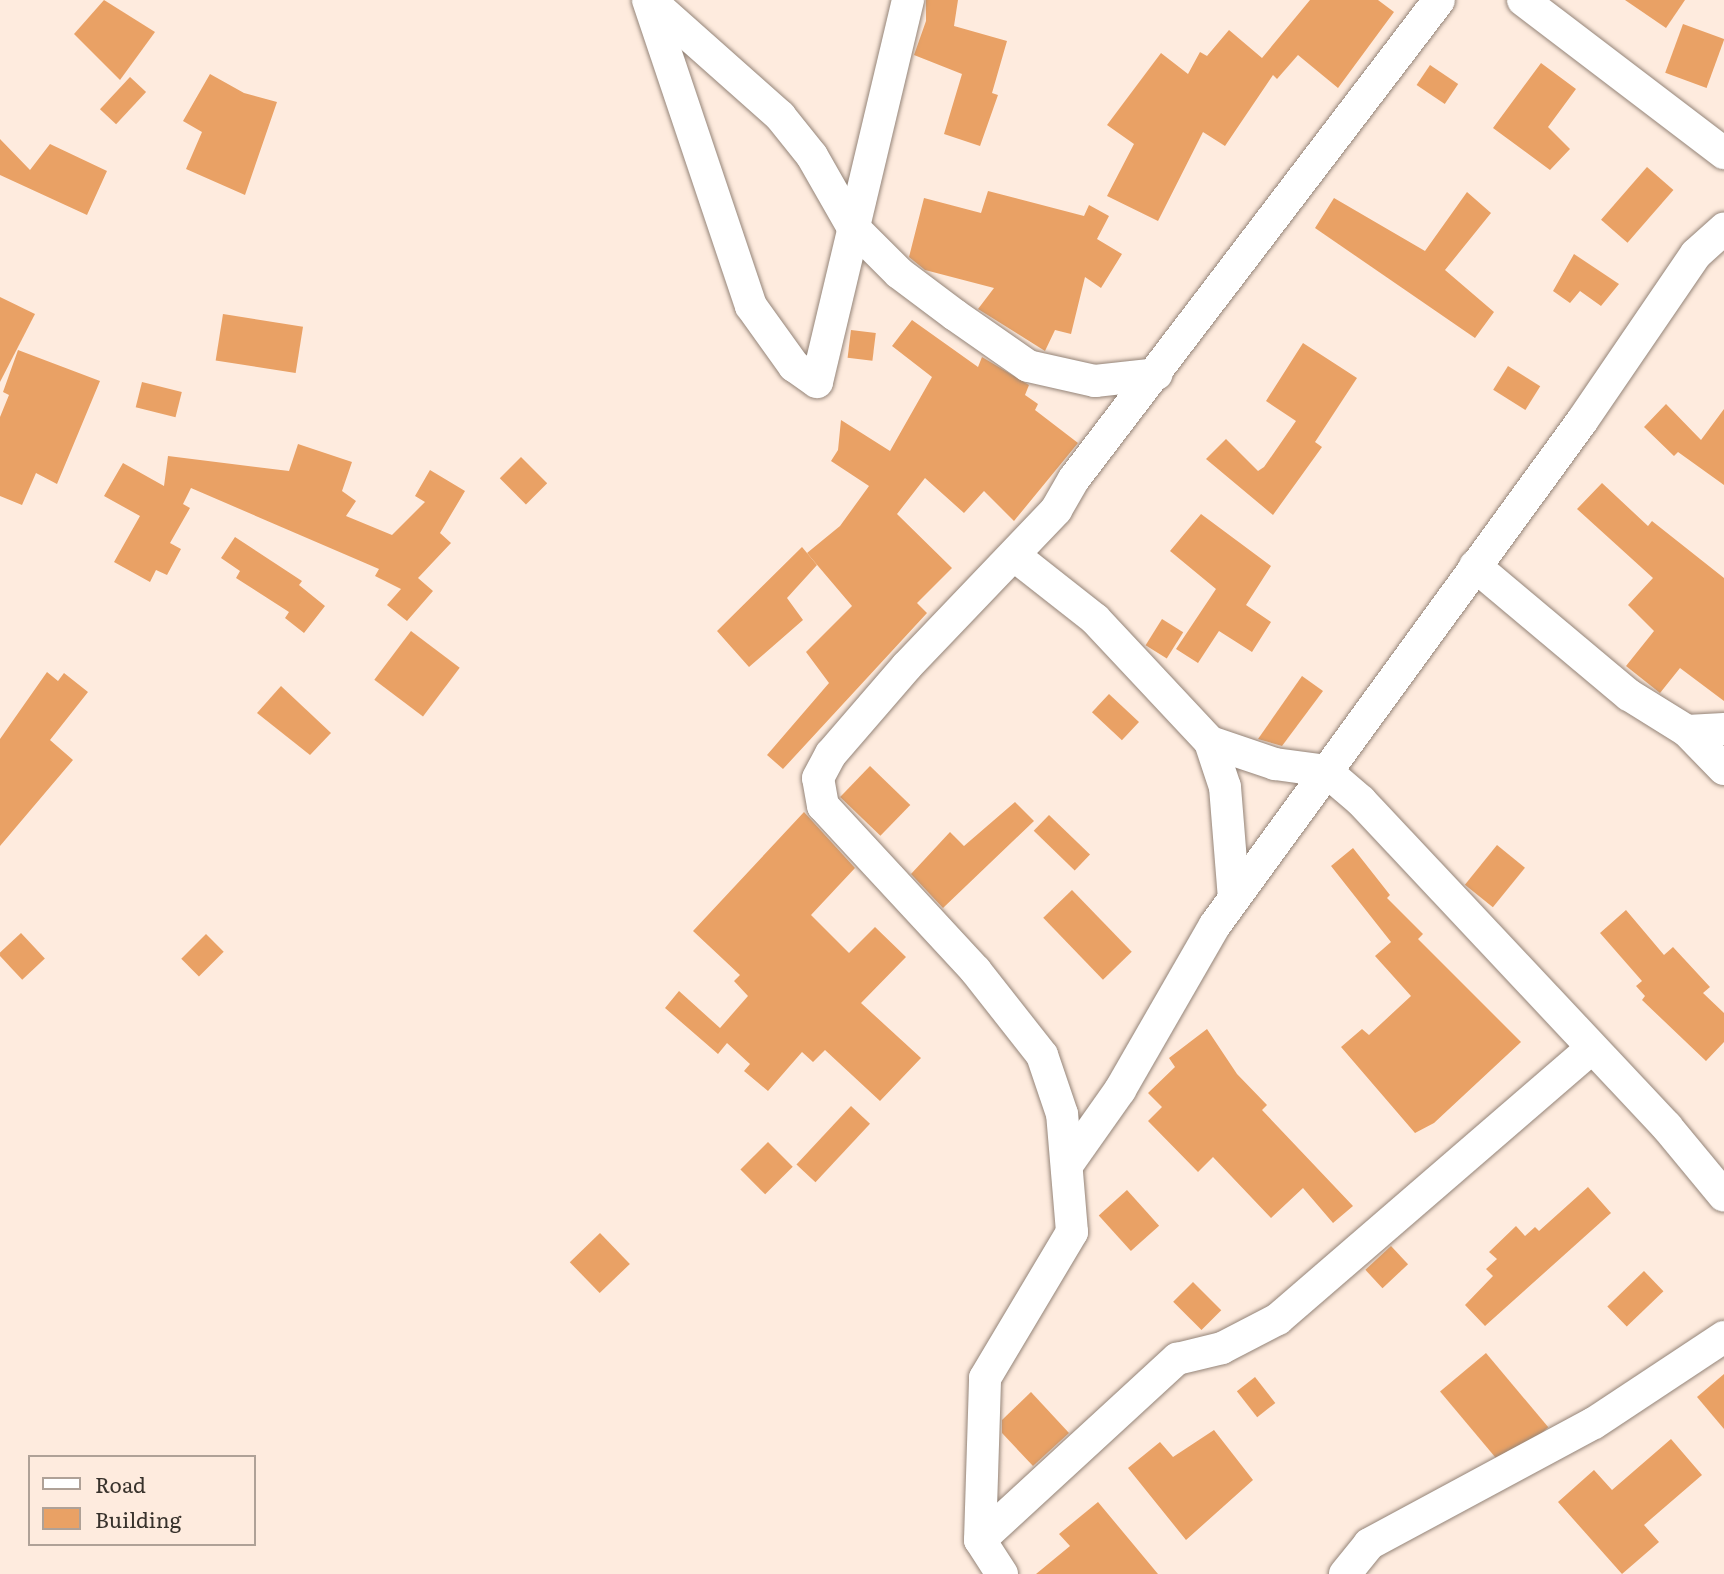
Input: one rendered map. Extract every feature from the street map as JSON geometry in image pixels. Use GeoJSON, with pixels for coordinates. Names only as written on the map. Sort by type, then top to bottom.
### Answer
{"type":"FeatureCollection","features":[{"type":"Feature","properties":{"kind":"street"},"geometry":{"type":"LineString","coordinates":[[651,1],[751,306],[794,366],[817,382],[828,353],[852,226],[908,0]]}},
{"type":"Feature","properties":{"kind":"street"},"geometry":{"type":"LineString","coordinates":[[1002,1574],[980,1540],[985,1378],[1072,1232],[1070,1161],[1062,1114],[1042,1055],[976,971],[823,806],[818,778],[831,754],[907,666],[1015,556],[1157,374],[1439,0]]}},
{"type":"Feature","properties":{"kind":"street"},"geometry":{"type":"LineString","coordinates":[[1523,0],[1724,153]]}},
{"type":"Feature","properties":{"kind":"street"},"geometry":{"type":"LineString","coordinates":[[651,1],[780,116],[812,156],[852,226],[899,273],[1028,366],[1095,381],[1157,374]]}},
{"type":"Feature","properties":{"kind":"street"},"geometry":{"type":"LineString","coordinates":[[1070,1161],[1120,1090],[1234,899],[1696,254],[1724,229]]}},
{"type":"Feature","properties":{"kind":"street"},"geometry":{"type":"LineString","coordinates":[[1015,556],[1095,618],[1210,742],[1225,788],[1234,899]]}},
{"type":"Feature","properties":{"kind":"street"},"geometry":{"type":"LineString","coordinates":[[1475,566],[1629,695],[1687,731],[1724,769]]}},
{"type":"Feature","properties":{"kind":"street"},"geometry":{"type":"LineString","coordinates":[[1687,731],[1724,729]]}},
{"type":"Feature","properties":{"kind":"street"},"geometry":{"type":"LineString","coordinates":[[1210,742],[1276,764],[1326,771],[1361,801],[1724,1196]]}},
{"type":"Feature","properties":{"kind":"street"},"geometry":{"type":"LineString","coordinates":[[980,1540],[1177,1359],[1223,1348],[1278,1319],[1591,1049]]}},
{"type":"Feature","properties":{"kind":"street"},"geometry":{"type":"LineString","coordinates":[[1345,1574],[1369,1544],[1594,1423],[1724,1337]]}},
{"type":"Feature","properties":{"kind":"building"},"geometry":{"type":"Polygon","coordinates":[[[104,0],[155,32],[120,80],[74,34],[104,0]]]}},
{"type":"Feature","properties":{"kind":"building"},"geometry":{"type":"Polygon","coordinates":[[[926,0],[958,0],[954,26],[1007,41],[992,93],[998,95],[980,146],[944,134],[962,74],[914,55],[926,21],[926,0]]]}},
{"type":"Feature","properties":{"kind":"building"},"geometry":{"type":"Polygon","coordinates":[[[1310,0],[1378,0],[1394,12],[1338,88],[1298,55],[1277,79],[1273,75],[1225,146],[1203,132],[1158,221],[1107,196],[1134,144],[1107,125],[1161,53],[1188,74],[1200,52],[1207,56],[1229,30],[1262,58],[1310,0]]]}},
{"type":"Feature","properties":{"kind":"building"},"geometry":{"type":"Polygon","coordinates":[[[1625,0],[1685,0],[1666,28],[1625,0]]]}},
{"type":"Feature","properties":{"kind":"building"},"geometry":{"type":"Polygon","coordinates":[[[1683,24],[1724,39],[1707,88],[1665,73],[1683,24]]]}},
{"type":"Feature","properties":{"kind":"building"},"geometry":{"type":"Polygon","coordinates":[[[1541,63],[1576,89],[1548,127],[1570,149],[1550,170],[1493,128],[1541,63]]]}},
{"type":"Feature","properties":{"kind":"building"},"geometry":{"type":"Polygon","coordinates":[[[1430,65],[1458,84],[1445,104],[1417,85],[1430,65]]]}},
{"type":"Feature","properties":{"kind":"building"},"geometry":{"type":"Polygon","coordinates":[[[210,74],[244,93],[277,102],[245,195],[186,169],[202,132],[183,121],[210,74]]]}},
{"type":"Feature","properties":{"kind":"building"},"geometry":{"type":"Polygon","coordinates":[[[130,77],[146,92],[116,124],[100,109],[130,77]]]}},
{"type":"Feature","properties":{"kind":"building"},"geometry":{"type":"Polygon","coordinates":[[[0,139],[30,170],[50,144],[107,171],[87,215],[0,175],[0,139]]]}},
{"type":"Feature","properties":{"kind":"building"},"geometry":{"type":"Polygon","coordinates":[[[1647,167],[1673,190],[1627,243],[1601,220],[1647,167]]]}},
{"type":"Feature","properties":{"kind":"building"},"geometry":{"type":"Polygon","coordinates":[[[988,191],[1084,216],[1089,205],[1109,216],[1097,239],[1122,254],[1101,288],[1085,277],[1071,334],[1055,330],[1045,351],[978,309],[994,288],[925,270],[909,257],[924,198],[981,213],[988,191]]]}},
{"type":"Feature","properties":{"kind":"building"},"geometry":{"type":"Polygon","coordinates":[[[1467,192],[1491,213],[1445,270],[1494,312],[1475,338],[1315,228],[1334,198],[1425,251],[1467,192]]]}},
{"type":"Feature","properties":{"kind":"building"},"geometry":{"type":"Polygon","coordinates":[[[1574,254],[1619,284],[1601,306],[1580,291],[1570,303],[1553,291],[1574,254]]]}},
{"type":"Feature","properties":{"kind":"building"},"geometry":{"type":"Polygon","coordinates":[[[0,297],[35,314],[0,382],[0,297]]]}},
{"type":"Feature","properties":{"kind":"building"},"geometry":{"type":"Polygon","coordinates":[[[223,314],[303,327],[296,373],[216,360],[223,314]]]}},
{"type":"Feature","properties":{"kind":"building"},"geometry":{"type":"Polygon","coordinates":[[[912,320],[978,367],[982,357],[1029,385],[1025,395],[1038,404],[1035,410],[1078,443],[1014,521],[984,491],[964,513],[925,478],[897,514],[952,568],[917,603],[927,613],[783,769],[767,755],[829,683],[806,652],[852,606],[807,553],[840,526],[869,486],[831,461],[838,450],[841,420],[890,451],[932,377],[892,346],[912,320]]]}},
{"type":"Feature","properties":{"kind":"building"},"geometry":{"type":"Polygon","coordinates":[[[851,330],[876,333],[872,361],[848,358],[851,330]]]}},
{"type":"Feature","properties":{"kind":"building"},"geometry":{"type":"Polygon","coordinates":[[[1303,343],[1357,378],[1315,442],[1322,447],[1273,515],[1206,459],[1226,439],[1258,471],[1264,467],[1296,421],[1266,401],[1303,343]]]}},
{"type":"Feature","properties":{"kind":"building"},"geometry":{"type":"Polygon","coordinates":[[[18,350],[100,381],[57,484],[36,473],[22,505],[0,496],[0,417],[9,395],[3,392],[18,350]]]}},
{"type":"Feature","properties":{"kind":"building"},"geometry":{"type":"Polygon","coordinates":[[[1508,366],[1540,386],[1525,410],[1493,390],[1508,366]]]}},
{"type":"Feature","properties":{"kind":"building"},"geometry":{"type":"Polygon","coordinates":[[[142,382],[182,392],[175,417],[136,407],[142,382]]]}},
{"type":"Feature","properties":{"kind":"building"},"geometry":{"type":"Polygon","coordinates":[[[1666,404],[1701,440],[1724,409],[1724,485],[1678,452],[1674,456],[1644,427],[1666,404]]]}},
{"type":"Feature","properties":{"kind":"building"},"geometry":{"type":"Polygon","coordinates":[[[298,444],[352,462],[342,491],[356,501],[346,516],[392,535],[425,502],[415,496],[430,470],[465,491],[440,533],[451,543],[418,578],[433,591],[407,621],[387,605],[401,589],[375,576],[379,569],[191,488],[183,504],[190,508],[170,543],[181,549],[167,575],[156,570],[150,582],[114,562],[140,516],[104,496],[123,463],[164,486],[168,456],[289,471],[298,444]]]}},
{"type":"Feature","properties":{"kind":"building"},"geometry":{"type":"Polygon","coordinates":[[[521,457],[547,483],[526,504],[500,478],[521,457]]]}},
{"type":"Feature","properties":{"kind":"building"},"geometry":{"type":"Polygon","coordinates":[[[1602,483],[1648,526],[1652,521],[1724,578],[1724,701],[1680,668],[1660,693],[1626,666],[1654,631],[1628,605],[1653,578],[1577,509],[1602,483]]]}},
{"type":"Feature","properties":{"kind":"building"},"geometry":{"type":"Polygon","coordinates":[[[1201,514],[1271,566],[1246,605],[1271,622],[1252,652],[1219,631],[1198,663],[1176,649],[1216,589],[1170,551],[1201,514]]]}},
{"type":"Feature","properties":{"kind":"building"},"geometry":{"type":"Polygon","coordinates":[[[235,537],[302,581],[299,585],[325,606],[304,633],[285,618],[289,612],[236,578],[240,571],[221,558],[235,537]]]}},
{"type":"Feature","properties":{"kind":"building"},"geometry":{"type":"Polygon","coordinates":[[[802,547],[817,565],[787,598],[803,620],[749,667],[717,631],[802,547]]]}},
{"type":"Feature","properties":{"kind":"building"},"geometry":{"type":"Polygon","coordinates":[[[1162,619],[1183,632],[1167,659],[1146,645],[1162,619]]]}},
{"type":"Feature","properties":{"kind":"building"},"geometry":{"type":"Polygon","coordinates":[[[411,631],[460,668],[423,716],[374,680],[411,631]]]}},
{"type":"Feature","properties":{"kind":"building"},"geometry":{"type":"Polygon","coordinates":[[[47,672],[58,681],[64,673],[88,692],[50,740],[73,760],[0,846],[0,739],[47,672]]]}},
{"type":"Feature","properties":{"kind":"building"},"geometry":{"type":"Polygon","coordinates":[[[1302,676],[1323,691],[1282,746],[1258,739],[1302,676]]]}},
{"type":"Feature","properties":{"kind":"building"},"geometry":{"type":"Polygon","coordinates":[[[281,686],[331,733],[310,755],[257,713],[281,686]]]}},
{"type":"Feature","properties":{"kind":"building"},"geometry":{"type":"Polygon","coordinates":[[[1109,694],[1139,722],[1122,740],[1092,712],[1109,694]]]}},
{"type":"Feature","properties":{"kind":"building"},"geometry":{"type":"Polygon","coordinates":[[[870,766],[910,805],[880,836],[840,797],[870,766]]]}},
{"type":"Feature","properties":{"kind":"building"},"geometry":{"type":"Polygon","coordinates":[[[1015,802],[1034,821],[943,908],[911,874],[950,832],[964,846],[1015,802]]]}},
{"type":"Feature","properties":{"kind":"building"},"geometry":{"type":"Polygon","coordinates":[[[804,812],[855,868],[811,915],[849,953],[875,927],[906,957],[861,1003],[921,1058],[880,1101],[825,1050],[813,1062],[802,1052],[768,1091],[744,1071],[750,1064],[727,1043],[718,1054],[665,1008],[679,991],[720,1028],[748,996],[734,981],[740,975],[693,931],[804,812]]]}},
{"type":"Feature","properties":{"kind":"building"},"geometry":{"type":"Polygon","coordinates":[[[1049,815],[1090,855],[1075,870],[1034,831],[1049,815]]]}},
{"type":"Feature","properties":{"kind":"building"},"geometry":{"type":"Polygon","coordinates":[[[1497,845],[1525,868],[1493,907],[1465,885],[1497,845]]]}},
{"type":"Feature","properties":{"kind":"building"},"geometry":{"type":"Polygon","coordinates":[[[1353,848],[1390,895],[1387,898],[1423,934],[1418,939],[1521,1042],[1434,1123],[1415,1133],[1341,1047],[1362,1029],[1369,1035],[1411,996],[1375,956],[1391,942],[1331,866],[1353,848]]]}},
{"type":"Feature","properties":{"kind":"building"},"geometry":{"type":"Polygon","coordinates":[[[1072,890],[1132,952],[1103,980],[1043,918],[1072,890]]]}},
{"type":"Feature","properties":{"kind":"building"},"geometry":{"type":"Polygon","coordinates":[[[1626,910],[1664,955],[1673,947],[1710,987],[1703,993],[1724,1013],[1724,1042],[1706,1061],[1642,1000],[1645,996],[1636,986],[1642,981],[1600,933],[1626,910]]]}},
{"type":"Feature","properties":{"kind":"building"},"geometry":{"type":"Polygon","coordinates":[[[21,933],[45,959],[22,980],[0,956],[0,953],[21,933]]]}},
{"type":"Feature","properties":{"kind":"building"},"geometry":{"type":"Polygon","coordinates":[[[206,934],[224,952],[199,976],[181,959],[206,934]]]}},
{"type":"Feature","properties":{"kind":"building"},"geometry":{"type":"Polygon","coordinates":[[[1207,1029],[1237,1074],[1267,1105],[1262,1110],[1353,1206],[1333,1223],[1303,1188],[1271,1218],[1213,1157],[1198,1172],[1148,1121],[1162,1107],[1148,1093],[1175,1067],[1169,1058],[1207,1029]]]}},
{"type":"Feature","properties":{"kind":"building"},"geometry":{"type":"Polygon","coordinates":[[[851,1106],[870,1124],[815,1182],[796,1165],[851,1106]]]}},
{"type":"Feature","properties":{"kind":"building"},"geometry":{"type":"Polygon","coordinates":[[[768,1142],[793,1167],[765,1194],[740,1170],[768,1142]]]}},
{"type":"Feature","properties":{"kind":"building"},"geometry":{"type":"Polygon","coordinates":[[[1588,1187],[1611,1213],[1485,1326],[1465,1305],[1493,1276],[1486,1269],[1497,1259],[1489,1252],[1516,1226],[1525,1236],[1535,1227],[1539,1231],[1588,1187]]]}},
{"type":"Feature","properties":{"kind":"building"},"geometry":{"type":"Polygon","coordinates":[[[1127,1190],[1159,1226],[1131,1251],[1099,1215],[1127,1190]]]}},
{"type":"Feature","properties":{"kind":"building"},"geometry":{"type":"Polygon","coordinates":[[[600,1233],[630,1264],[600,1293],[570,1262],[600,1233]]]}},
{"type":"Feature","properties":{"kind":"building"},"geometry":{"type":"Polygon","coordinates":[[[1391,1246],[1408,1264],[1382,1288],[1365,1270],[1391,1246]]]}},
{"type":"Feature","properties":{"kind":"building"},"geometry":{"type":"Polygon","coordinates":[[[1644,1271],[1663,1291],[1627,1327],[1607,1306],[1644,1271]]]}},
{"type":"Feature","properties":{"kind":"building"},"geometry":{"type":"Polygon","coordinates":[[[1193,1282],[1221,1310],[1201,1330],[1173,1302],[1193,1282]]]}},
{"type":"Feature","properties":{"kind":"building"},"geometry":{"type":"Polygon","coordinates":[[[1486,1353],[1548,1427],[1502,1466],[1440,1392],[1486,1353]]]}},
{"type":"Feature","properties":{"kind":"building"},"geometry":{"type":"Polygon","coordinates":[[[1724,1374],[1724,1429],[1697,1397],[1724,1374]]]}},
{"type":"Feature","properties":{"kind":"building"},"geometry":{"type":"Polygon","coordinates":[[[1255,1377],[1275,1403],[1257,1417],[1237,1391],[1255,1377]]]}},
{"type":"Feature","properties":{"kind":"building"},"geometry":{"type":"Polygon","coordinates":[[[1031,1392],[1069,1433],[1033,1466],[1002,1433],[1002,1420],[1031,1392]]]}},
{"type":"Feature","properties":{"kind":"building"},"geometry":{"type":"Polygon","coordinates":[[[1214,1430],[1253,1480],[1186,1540],[1128,1468],[1160,1442],[1173,1457],[1214,1430]]]}},
{"type":"Feature","properties":{"kind":"building"},"geometry":{"type":"Polygon","coordinates":[[[1671,1439],[1702,1475],[1644,1525],[1659,1542],[1622,1574],[1558,1502],[1594,1470],[1612,1490],[1671,1439]]]}},
{"type":"Feature","properties":{"kind":"building"},"geometry":{"type":"Polygon","coordinates":[[[1098,1502],[1158,1574],[1036,1574],[1070,1546],[1059,1534],[1098,1502]]]}}]}
